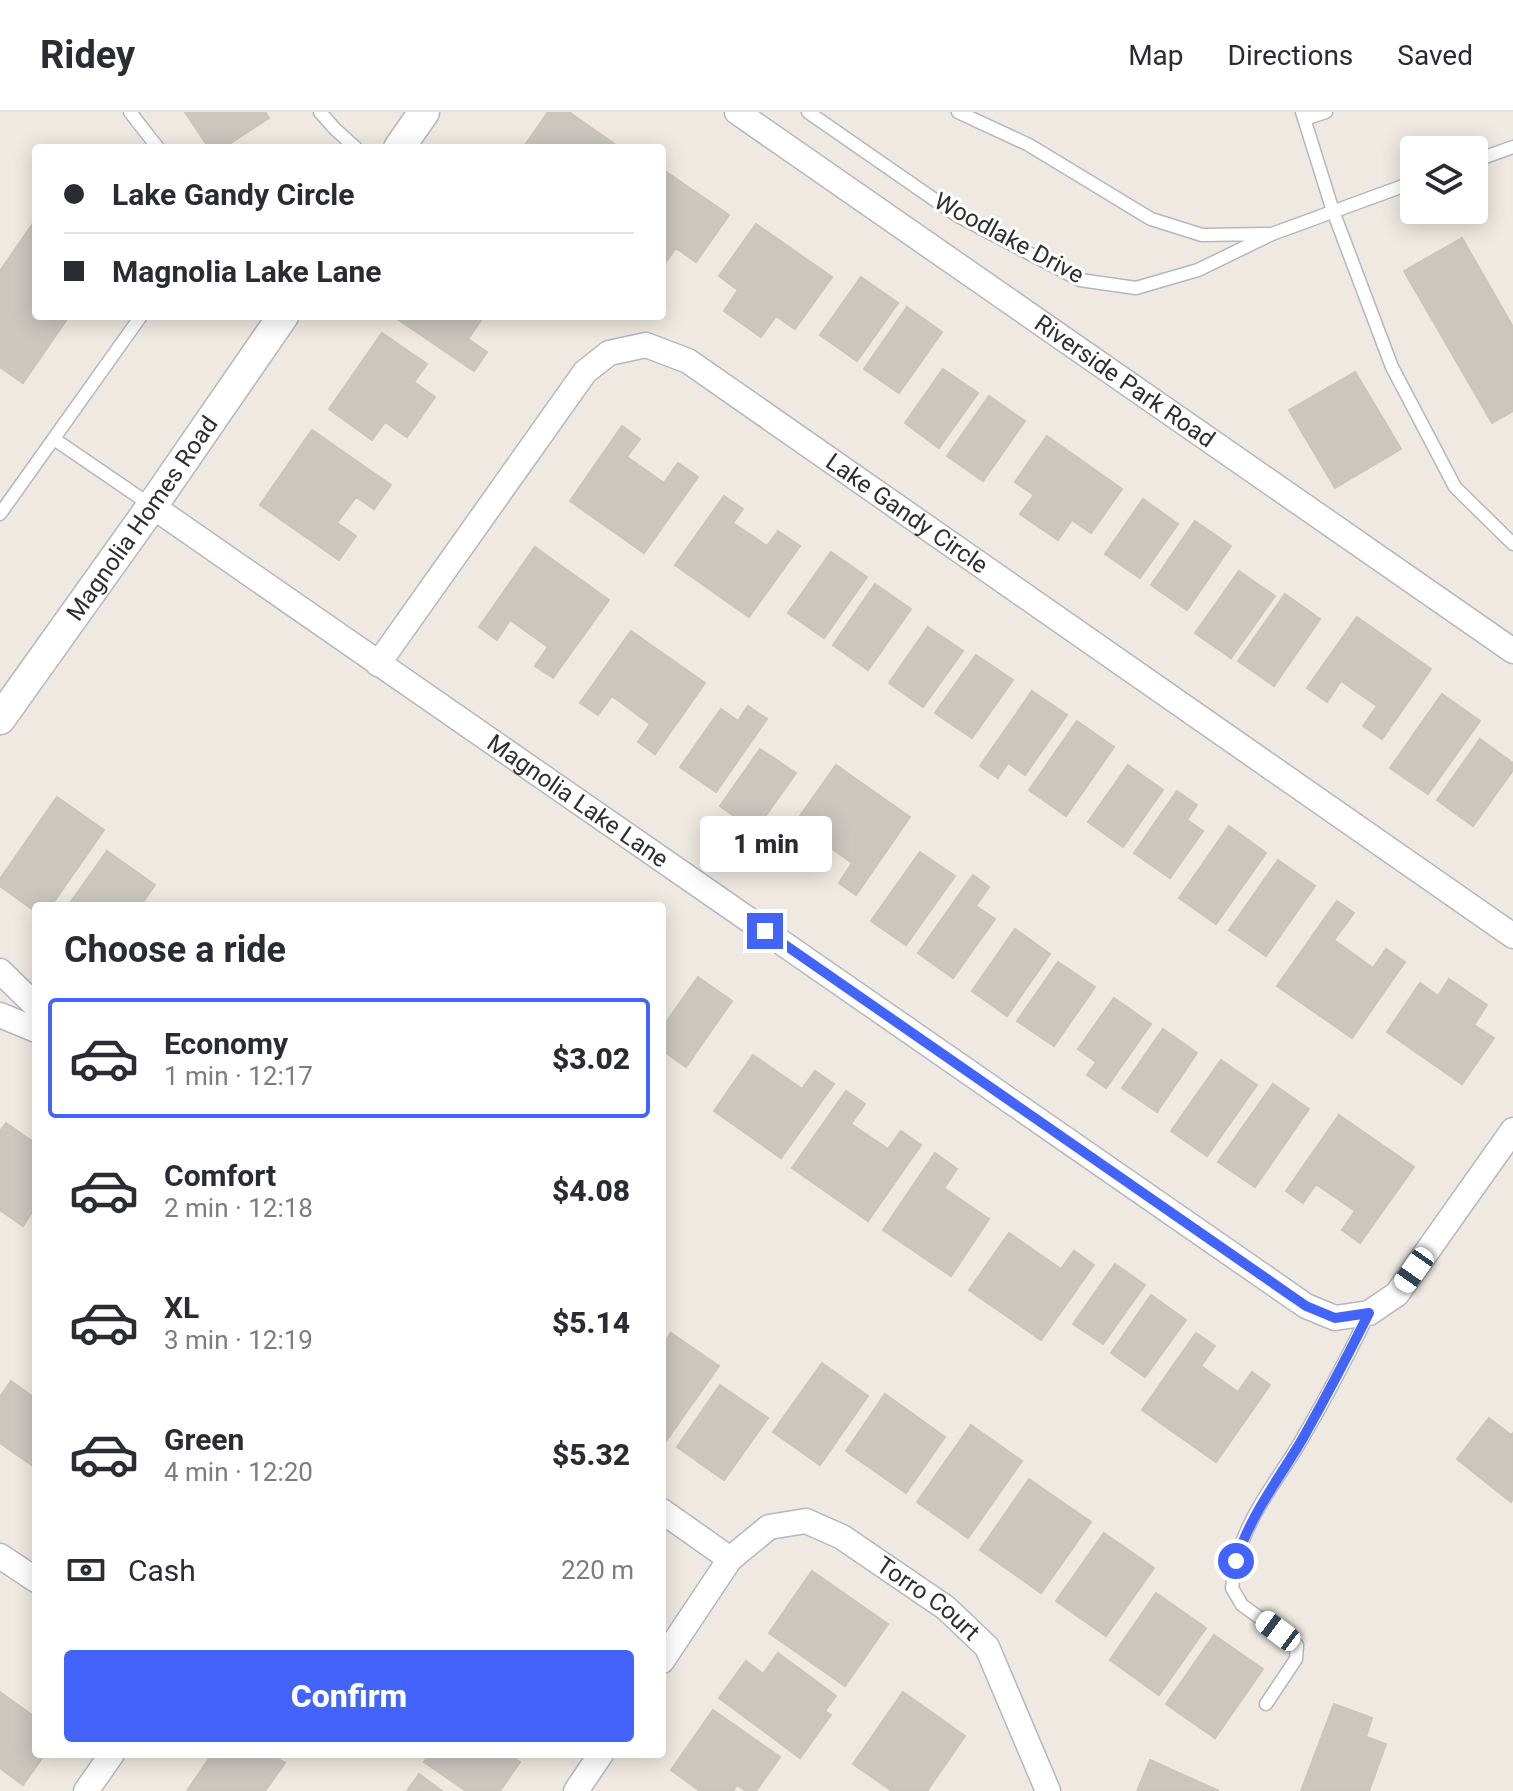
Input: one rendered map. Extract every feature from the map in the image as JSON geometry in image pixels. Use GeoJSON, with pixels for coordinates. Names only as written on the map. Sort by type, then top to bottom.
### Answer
{"type":"FeatureCollection","features":[{"type":"Feature","properties":{"kind":"street"},"geometry":{"type":"LineString","coordinates":[[402,144],[424,112]]}},
{"type":"Feature","properties":{"kind":"street","name":"Riverside Park Road"},"geometry":{"type":"LineString","coordinates":[[737,112],[1513,651]]}},
{"type":"Feature","properties":{"kind":"street","name":"Magnolia Homes Road"},"geometry":{"type":"LineString","coordinates":[[0,719],[280,320]]}},
{"type":"Feature","properties":{"kind":"street","name":"Lake Gandy Circle"},"geometry":{"type":"LineString","coordinates":[[378,664],[585,372],[609,353],[646,345],[688,361],[1513,936]]}},
{"type":"Feature","properties":{"kind":"street","name":"Magnolia Lake Lane"},"geometry":{"type":"LineString","coordinates":[[152,506],[1306,1306],[1335,1318],[1369,1313]]}},
{"type":"Feature","properties":{"kind":"street"},"geometry":{"type":"LineString","coordinates":[[0,971],[32,1002]]}},
{"type":"Feature","properties":{"kind":"street"},"geometry":{"type":"LineString","coordinates":[[0,1015],[32,1028]]}},
{"type":"Feature","properties":{"kind":"street"},"geometry":{"type":"LineString","coordinates":[[1369,1313],[1397,1294],[1513,1130]]}},
{"type":"Feature","properties":{"kind":"street"},"geometry":{"type":"LineString","coordinates":[[666,1514],[730,1559]]}},
{"type":"Feature","properties":{"kind":"street","name":"Torro Court"},"geometry":{"type":"LineString","coordinates":[[666,1655],[730,1559],[769,1527],[806,1521],[842,1537],[946,1608],[987,1647],[1048,1791]]}},
{"type":"Feature","properties":{"kind":"street"},"geometry":{"type":"LineString","coordinates":[[0,1556],[32,1577]]}},
{"type":"Feature","properties":{"kind":"street"},"geometry":{"type":"LineString","coordinates":[[86,1791],[109,1758]]}},
{"type":"Feature","properties":{"kind":"street"},"geometry":{"type":"LineString","coordinates":[[576,1791],[598,1758]]}},
{"type":"Feature","properties":{"kind":"lane"},"geometry":{"type":"LineString","coordinates":[[130,112],[155,144]]}},
{"type":"Feature","properties":{"kind":"lane"},"geometry":{"type":"LineString","coordinates":[[320,112],[352,144]]}},
{"type":"Feature","properties":{"kind":"lane","name":"Woodlake Drive"},"geometry":{"type":"LineString","coordinates":[[808,112],[958,216],[1080,280],[1136,288],[1198,270],[1272,234],[1400,187]]}},
{"type":"Feature","properties":{"kind":"lane","name":"Woodlake Drive"},"geometry":{"type":"LineString","coordinates":[[958,112],[1029,145],[1151,219],[1202,235],[1272,234]]}},
{"type":"Feature","properties":{"kind":"lane"},"geometry":{"type":"LineString","coordinates":[[1326,112],[1304,116],[1333,211],[1392,367],[1455,487],[1513,544]]}},
{"type":"Feature","properties":{"kind":"lane"},"geometry":{"type":"LineString","coordinates":[[1488,156],[1513,147]]}},
{"type":"Feature","properties":{"kind":"lane"},"geometry":{"type":"LineString","coordinates":[[0,514],[138,320]]}},
{"type":"Feature","properties":{"kind":"lane"},"geometry":{"type":"LineString","coordinates":[[54,439],[152,506]]}},
{"type":"Feature","properties":{"kind":"lane"},"geometry":{"type":"LineString","coordinates":[[1266,1704],[1296,1659],[1297,1645],[1242,1605],[1232,1588],[1236,1561],[1261,1503],[1302,1440],[1369,1313]]}},
{"type":"Feature","properties":{"kind":"building"},"geometry":{"type":"Polygon","coordinates":[[[185,112],[265,112],[269,118],[229,144],[206,144],[185,112]]]}},
{"type":"Feature","properties":{"kind":"building"},"geometry":{"type":"Polygon","coordinates":[[[548,112],[569,112],[614,144],[526,144],[548,112]]]}},
{"type":"Feature","properties":{"kind":"building"},"geometry":{"type":"Polygon","coordinates":[[[666,172],[729,215],[696,262],[676,248],[666,262],[666,172]]]}},
{"type":"Feature","properties":{"kind":"building"},"geometry":{"type":"Polygon","coordinates":[[[756,224],[832,277],[795,329],[776,316],[761,337],[724,311],[738,290],[719,276],[756,224]]]}},
{"type":"Feature","properties":{"kind":"building"},"geometry":{"type":"Polygon","coordinates":[[[32,225],[32,320],[66,320],[23,383],[0,367],[0,271],[32,225]]]}},
{"type":"Feature","properties":{"kind":"building"},"geometry":{"type":"Polygon","coordinates":[[[1462,238],[1513,327],[1513,411],[1492,423],[1404,271],[1462,238]]]}},
{"type":"Feature","properties":{"kind":"building"},"geometry":{"type":"Polygon","coordinates":[[[861,277],[898,303],[857,361],[820,335],[861,277]]]}},
{"type":"Feature","properties":{"kind":"building"},"geometry":{"type":"Polygon","coordinates":[[[907,307],[942,332],[899,393],[864,369],[907,307]]]}},
{"type":"Feature","properties":{"kind":"building"},"geometry":{"type":"Polygon","coordinates":[[[399,320],[481,320],[468,339],[487,352],[474,371],[399,320]]]}},
{"type":"Feature","properties":{"kind":"building"},"geometry":{"type":"Polygon","coordinates":[[[382,333],[427,364],[414,382],[435,397],[407,437],[385,422],[372,440],[329,409],[382,333]]]}},
{"type":"Feature","properties":{"kind":"building"},"geometry":{"type":"Polygon","coordinates":[[[943,369],[978,393],[939,448],[905,423],[943,369]]]}},
{"type":"Feature","properties":{"kind":"building"},"geometry":{"type":"Polygon","coordinates":[[[1355,372],[1401,449],[1335,488],[1289,410],[1355,372]]]}},
{"type":"Feature","properties":{"kind":"building"},"geometry":{"type":"Polygon","coordinates":[[[989,396],[1025,421],[983,481],[947,456],[989,396]]]}},
{"type":"Feature","properties":{"kind":"building"},"geometry":{"type":"Polygon","coordinates":[[[622,426],[640,439],[627,457],[664,483],[678,463],[698,477],[644,553],[570,501],[622,426]]]}},
{"type":"Feature","properties":{"kind":"building"},"geometry":{"type":"Polygon","coordinates":[[[312,430],[391,485],[374,509],[356,497],[337,523],[356,536],[339,560],[260,505],[312,430]]]}},
{"type":"Feature","properties":{"kind":"building"},"geometry":{"type":"Polygon","coordinates":[[[1047,436],[1122,489],[1091,533],[1072,520],[1058,540],[1020,514],[1034,495],[1015,482],[1047,436]]]}},
{"type":"Feature","properties":{"kind":"building"},"geometry":{"type":"Polygon","coordinates":[[[724,496],[743,509],[733,523],[767,546],[778,531],[800,546],[749,617],[675,565],[724,496]]]}},
{"type":"Feature","properties":{"kind":"building"},"geometry":{"type":"Polygon","coordinates":[[[1143,499],[1178,524],[1140,578],[1105,554],[1143,499]]]}},
{"type":"Feature","properties":{"kind":"building"},"geometry":{"type":"Polygon","coordinates":[[[1195,521],[1231,546],[1187,610],[1151,585],[1195,521]]]}},
{"type":"Feature","properties":{"kind":"building"},"geometry":{"type":"Polygon","coordinates":[[[535,547],[609,600],[553,678],[535,666],[548,647],[510,620],[497,640],[479,627],[535,547]]]}},
{"type":"Feature","properties":{"kind":"building"},"geometry":{"type":"Polygon","coordinates":[[[831,552],[867,577],[824,638],[788,613],[831,552]]]}},
{"type":"Feature","properties":{"kind":"building"},"geometry":{"type":"Polygon","coordinates":[[[1239,571],[1275,596],[1231,658],[1195,633],[1239,571]]]}},
{"type":"Feature","properties":{"kind":"building"},"geometry":{"type":"Polygon","coordinates":[[[875,584],[911,609],[868,670],[833,645],[875,584]]]}},
{"type":"Feature","properties":{"kind":"building"},"geometry":{"type":"Polygon","coordinates":[[[1285,594],[1320,619],[1274,686],[1238,661],[1285,594]]]}},
{"type":"Feature","properties":{"kind":"building"},"geometry":{"type":"Polygon","coordinates":[[[1357,617],[1431,669],[1382,739],[1363,726],[1377,706],[1341,681],[1327,702],[1307,688],[1357,617]]]}},
{"type":"Feature","properties":{"kind":"building"},"geometry":{"type":"Polygon","coordinates":[[[928,627],[963,651],[923,707],[889,683],[928,627]]]}},
{"type":"Feature","properties":{"kind":"building"},"geometry":{"type":"Polygon","coordinates":[[[631,631],[705,683],[655,754],[638,742],[650,724],[612,696],[598,715],[580,703],[631,631]]]}},
{"type":"Feature","properties":{"kind":"building"},"geometry":{"type":"Polygon","coordinates":[[[976,655],[1013,680],[972,738],[935,713],[976,655]]]}},
{"type":"Feature","properties":{"kind":"building"},"geometry":{"type":"Polygon","coordinates":[[[1032,691],[1067,715],[1025,775],[1008,763],[998,778],[980,766],[1032,691]]]}},
{"type":"Feature","properties":{"kind":"building"},"geometry":{"type":"Polygon","coordinates":[[[1442,694],[1480,721],[1428,794],[1390,768],[1442,694]]]}},
{"type":"Feature","properties":{"kind":"building"},"geometry":{"type":"Polygon","coordinates":[[[748,706],[767,719],[716,792],[680,767],[721,709],[738,721],[748,706]]]}},
{"type":"Feature","properties":{"kind":"building"},"geometry":{"type":"Polygon","coordinates":[[[1077,721],[1114,747],[1066,816],[1029,790],[1077,721]]]}},
{"type":"Feature","properties":{"kind":"building"},"geometry":{"type":"Polygon","coordinates":[[[1480,739],[1513,763],[1513,770],[1473,826],[1437,800],[1480,739]]]}},
{"type":"Feature","properties":{"kind":"building"},"geometry":{"type":"Polygon","coordinates":[[[760,749],[796,773],[755,831],[720,806],[760,749]]]}},
{"type":"Feature","properties":{"kind":"building"},"geometry":{"type":"Polygon","coordinates":[[[836,765],[910,817],[856,895],[839,883],[852,863],[814,836],[800,856],[781,843],[836,765]]]}},
{"type":"Feature","properties":{"kind":"building"},"geometry":{"type":"Polygon","coordinates":[[[1128,765],[1163,790],[1123,847],[1088,822],[1128,765]]]}},
{"type":"Feature","properties":{"kind":"building"},"geometry":{"type":"Polygon","coordinates":[[[1177,791],[1197,805],[1187,820],[1203,831],[1170,878],[1134,853],[1177,791]]]}},
{"type":"Feature","properties":{"kind":"building"},"geometry":{"type":"Polygon","coordinates":[[[57,797],[104,830],[54,902],[32,902],[32,909],[0,886],[0,879],[57,797]]]}},
{"type":"Feature","properties":{"kind":"building"},"geometry":{"type":"Polygon","coordinates":[[[1229,826],[1266,853],[1216,924],[1179,898],[1229,826]]]}},
{"type":"Feature","properties":{"kind":"building"},"geometry":{"type":"Polygon","coordinates":[[[107,851],[155,885],[143,902],[71,902],[107,851]]]}},
{"type":"Feature","properties":{"kind":"building"},"geometry":{"type":"Polygon","coordinates":[[[920,852],[955,876],[906,945],[871,921],[920,852]]]}},
{"type":"Feature","properties":{"kind":"building"},"geometry":{"type":"Polygon","coordinates":[[[1278,860],[1315,886],[1266,956],[1229,930],[1278,860]]]}},
{"type":"Feature","properties":{"kind":"building"},"geometry":{"type":"Polygon","coordinates":[[[973,875],[989,887],[976,906],[995,919],[953,978],[918,953],[973,875]]]}},
{"type":"Feature","properties":{"kind":"building"},"geometry":{"type":"Polygon","coordinates":[[[1337,901],[1354,913],[1334,940],[1373,968],[1386,949],[1405,962],[1352,1038],[1277,986],[1337,901]]]}},
{"type":"Feature","properties":{"kind":"building"},"geometry":{"type":"Polygon","coordinates":[[[1015,929],[1050,954],[1007,1016],[972,991],[1015,929]]]}},
{"type":"Feature","properties":{"kind":"building"},"geometry":{"type":"Polygon","coordinates":[[[1058,962],[1095,987],[1054,1046],[1017,1021],[1058,962]]]}},
{"type":"Feature","properties":{"kind":"building"},"geometry":{"type":"Polygon","coordinates":[[[698,977],[732,1001],[686,1067],[666,1053],[666,1022],[698,977]]]}},
{"type":"Feature","properties":{"kind":"building"},"geometry":{"type":"Polygon","coordinates":[[[1449,979],[1487,1005],[1474,1025],[1494,1038],[1462,1084],[1387,1032],[1420,983],[1438,996],[1449,979]]]}},
{"type":"Feature","properties":{"kind":"building"},"geometry":{"type":"Polygon","coordinates":[[[1114,998],[1151,1024],[1106,1088],[1087,1075],[1096,1062],[1078,1049],[1114,998]]]}},
{"type":"Feature","properties":{"kind":"building"},"geometry":{"type":"Polygon","coordinates":[[[1163,1029],[1197,1053],[1157,1112],[1122,1088],[1163,1029]]]}},
{"type":"Feature","properties":{"kind":"building"},"geometry":{"type":"Polygon","coordinates":[[[753,1055],[802,1089],[815,1071],[834,1084],[781,1158],[714,1111],[753,1055]]]}},
{"type":"Feature","properties":{"kind":"building"},"geometry":{"type":"Polygon","coordinates":[[[1221,1060],[1257,1085],[1207,1156],[1171,1131],[1221,1060]]]}},
{"type":"Feature","properties":{"kind":"building"},"geometry":{"type":"Polygon","coordinates":[[[1273,1084],[1309,1109],[1255,1187],[1218,1162],[1273,1084]]]}},
{"type":"Feature","properties":{"kind":"building"},"geometry":{"type":"Polygon","coordinates":[[[846,1091],[865,1104],[851,1124],[888,1149],[901,1131],[921,1145],[868,1221],[792,1168],[846,1091]]]}},
{"type":"Feature","properties":{"kind":"building"},"geometry":{"type":"Polygon","coordinates":[[[1339,1115],[1414,1167],[1360,1243],[1342,1230],[1355,1211],[1316,1184],[1303,1203],[1286,1191],[1339,1115]]]}},
{"type":"Feature","properties":{"kind":"building"},"geometry":{"type":"Polygon","coordinates":[[[6,1123],[32,1141],[32,1212],[23,1226],[0,1210],[0,1131],[6,1123]]]}},
{"type":"Feature","properties":{"kind":"building"},"geometry":{"type":"Polygon","coordinates":[[[935,1153],[957,1169],[944,1188],[989,1219],[951,1276],[883,1230],[935,1153]]]}},
{"type":"Feature","properties":{"kind":"building"},"geometry":{"type":"Polygon","coordinates":[[[1009,1233],[1061,1269],[1074,1251],[1094,1265],[1041,1340],[969,1290],[1009,1233]]]}},
{"type":"Feature","properties":{"kind":"building"},"geometry":{"type":"Polygon","coordinates":[[[1115,1264],[1145,1285],[1103,1344],[1073,1324],[1115,1264]]]}},
{"type":"Feature","properties":{"kind":"building"},"geometry":{"type":"Polygon","coordinates":[[[1151,1295],[1186,1320],[1145,1377],[1111,1353],[1151,1295]]]}},
{"type":"Feature","properties":{"kind":"building"},"geometry":{"type":"Polygon","coordinates":[[[671,1333],[719,1366],[666,1441],[666,1340],[671,1333]]]}},
{"type":"Feature","properties":{"kind":"building"},"geometry":{"type":"Polygon","coordinates":[[[1196,1333],[1215,1346],[1201,1366],[1238,1392],[1252,1372],[1270,1385],[1216,1462],[1142,1410],[1196,1333]]]}},
{"type":"Feature","properties":{"kind":"building"},"geometry":{"type":"Polygon","coordinates":[[[822,1363],[868,1396],[820,1465],[773,1432],[822,1363]]]}},
{"type":"Feature","properties":{"kind":"building"},"geometry":{"type":"Polygon","coordinates":[[[11,1381],[32,1396],[32,1465],[0,1443],[0,1397],[11,1381]]]}},
{"type":"Feature","properties":{"kind":"building"},"geometry":{"type":"Polygon","coordinates":[[[720,1385],[768,1418],[724,1480],[677,1447],[720,1385]]]}},
{"type":"Feature","properties":{"kind":"building"},"geometry":{"type":"Polygon","coordinates":[[[885,1394],[945,1437],[906,1493],[846,1451],[885,1394]]]}},
{"type":"Feature","properties":{"kind":"building"},"geometry":{"type":"Polygon","coordinates":[[[1489,1418],[1511,1435],[1513,1433],[1511,1502],[1457,1459],[1489,1418]]]}},
{"type":"Feature","properties":{"kind":"building"},"geometry":{"type":"Polygon","coordinates":[[[971,1425],[1022,1461],[968,1538],[917,1502],[971,1425]]]}},
{"type":"Feature","properties":{"kind":"building"},"geometry":{"type":"Polygon","coordinates":[[[1029,1479],[1091,1522],[1041,1593],[980,1550],[1029,1479]]]}},
{"type":"Feature","properties":{"kind":"building"},"geometry":{"type":"Polygon","coordinates":[[[1104,1533],[1154,1568],[1106,1636],[1056,1601],[1104,1533]]]}},
{"type":"Feature","properties":{"kind":"building"},"geometry":{"type":"Polygon","coordinates":[[[812,1571],[888,1624],[845,1686],[769,1633],[812,1571]]]}},
{"type":"Feature","properties":{"kind":"building"},"geometry":{"type":"Polygon","coordinates":[[[1156,1593],[1206,1628],[1159,1695],[1110,1660],[1156,1593]]]}},
{"type":"Feature","properties":{"kind":"building"},"geometry":{"type":"Polygon","coordinates":[[[1214,1635],[1263,1669],[1215,1738],[1166,1704],[1214,1635]]]}},
{"type":"Feature","properties":{"kind":"building"},"geometry":{"type":"Polygon","coordinates":[[[778,1653],[836,1696],[825,1711],[831,1715],[800,1758],[719,1698],[746,1661],[763,1674],[778,1653]]]}},
{"type":"Feature","properties":{"kind":"building"},"geometry":{"type":"Polygon","coordinates":[[[0,1692],[32,1715],[32,1758],[42,1758],[23,1785],[0,1768],[0,1692]]]}},
{"type":"Feature","properties":{"kind":"building"},"geometry":{"type":"Polygon","coordinates":[[[903,1692],[965,1736],[927,1791],[892,1791],[853,1764],[903,1692]]]}},
{"type":"Feature","properties":{"kind":"building"},"geometry":{"type":"Polygon","coordinates":[[[1334,1704],[1372,1718],[1366,1737],[1386,1744],[1369,1791],[1301,1791],[1334,1704]]]}},
{"type":"Feature","properties":{"kind":"building"},"geometry":{"type":"Polygon","coordinates":[[[713,1710],[780,1757],[756,1791],[746,1791],[737,1785],[733,1791],[700,1791],[671,1770],[713,1710]]]}},
{"type":"Feature","properties":{"kind":"building"},"geometry":{"type":"Polygon","coordinates":[[[209,1758],[278,1758],[285,1763],[265,1791],[187,1791],[209,1758]]]}},
{"type":"Feature","properties":{"kind":"building"},"geometry":{"type":"Polygon","coordinates":[[[426,1758],[514,1758],[520,1762],[500,1791],[466,1791],[424,1762],[426,1758]]]}},
{"type":"Feature","properties":{"kind":"building"},"geometry":{"type":"Polygon","coordinates":[[[1150,1760],[1219,1791],[1137,1791],[1150,1760]]]}},
{"type":"Feature","properties":{"kind":"building"},"geometry":{"type":"Polygon","coordinates":[[[419,1774],[442,1791],[407,1791],[419,1774]]]}},
{"type":"Feature","properties":{"kind":"route"},"geometry":{"type":"LineString","coordinates":[[765,931],[1306,1306],[1335,1318],[1369,1313],[1302,1440],[1261,1503],[1236,1561]]}}]}
